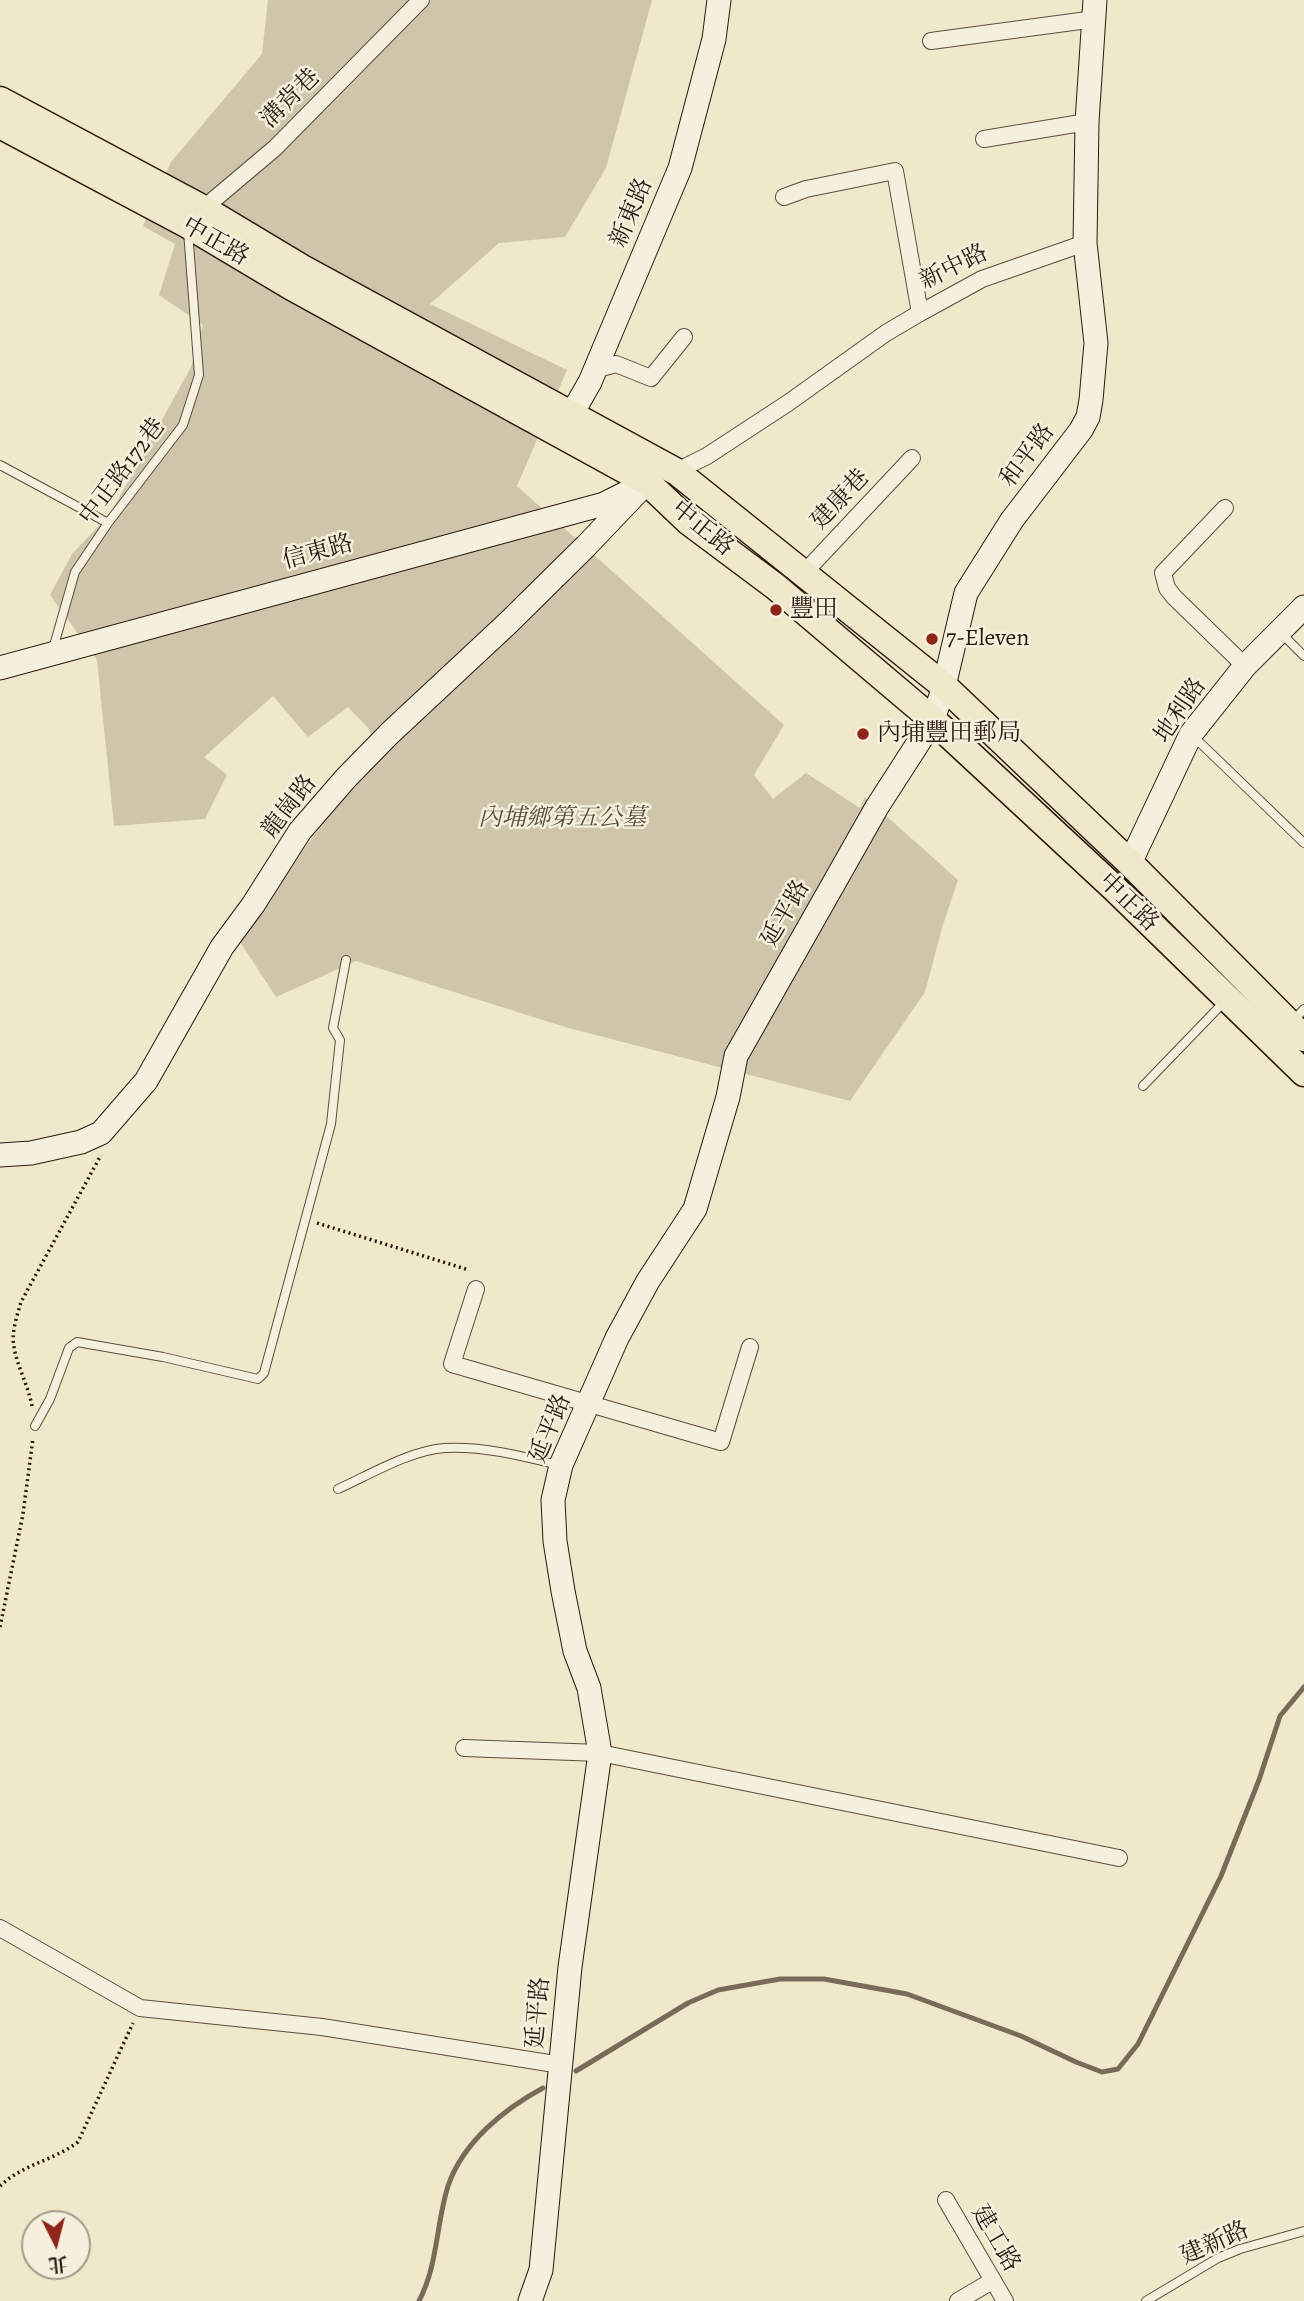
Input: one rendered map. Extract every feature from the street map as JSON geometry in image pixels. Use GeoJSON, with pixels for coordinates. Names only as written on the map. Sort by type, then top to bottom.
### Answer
{"type":"FeatureCollection","features":[{"type":"Feature","properties":{"kind":"main road","name":"中正路"},"geometry":{"type":"LineString","coordinates":[[0,100],[195,217],[292,287],[566,424],[677,472],[944,686],[1299,1024]]}},
{"type":"Feature","properties":{"kind":"main road","name":"中正路"},"geometry":{"type":"LineString","coordinates":[[0,125],[195,217]]}},
{"type":"Feature","properties":{"kind":"main road","name":"中正路"},"geometry":{"type":"LineString","coordinates":[[566,424],[647,482],[689,522],[776,587],[933,720],[1114,888],[1304,1073]]}},
{"type":"Feature","properties":{"kind":"street","name":"溝背巷"},"geometry":{"type":"LineString","coordinates":[[195,217],[275,148],[421,0]]}},
{"type":"Feature","properties":{"kind":"street","name":"新東路"},"geometry":{"type":"LineString","coordinates":[[566,424],[594,370],[680,168],[714,39],[719,0]]}},
{"type":"Feature","properties":{"kind":"street"},"geometry":{"type":"LineString","coordinates":[[931,41],[1095,10],[1087,122],[1085,243]]}},
{"type":"Feature","properties":{"kind":"street"},"geometry":{"type":"LineString","coordinates":[[984,139],[1087,122]]}},
{"type":"Feature","properties":{"kind":"street"},"geometry":{"type":"LineString","coordinates":[[783,197],[806,189],[895,171],[920,313]]}},
{"type":"Feature","properties":{"kind":"street","name":"新中路"},"geometry":{"type":"LineString","coordinates":[[647,482],[677,472],[707,456],[788,403],[886,333],[982,279],[1085,243]]}},
{"type":"Feature","properties":{"kind":"street","name":"和平路"},"geometry":{"type":"LineString","coordinates":[[944,686],[966,593],[1012,520],[1088,417],[1096,343],[1085,243]]}},
{"type":"Feature","properties":{"kind":"street"},"geometry":{"type":"LineString","coordinates":[[594,370],[616,364],[651,378],[684,337]]}},
{"type":"Feature","properties":{"kind":"street","name":"建康巷"},"geometry":{"type":"LineString","coordinates":[[804,573],[912,458]]}},
{"type":"Feature","properties":{"kind":"street","name":"信東路"},"geometry":{"type":"LineString","coordinates":[[0,668],[604,504],[647,482]]}},
{"type":"Feature","properties":{"kind":"street","name":"龍崗路"},"geometry":{"type":"LineString","coordinates":[[0,1155],[31,1153],[81,1142],[101,1133],[146,1081],[222,947],[253,905],[300,831],[390,733],[508,623],[647,482]]}},
{"type":"Feature","properties":{"kind":"street"},"geometry":{"type":"LineString","coordinates":[[1225,508],[1163,573],[1167,588],[1174,597],[1245,666]]}},
{"type":"Feature","properties":{"kind":"street","name":"地利路"},"geometry":{"type":"LineString","coordinates":[[1129,863],[1191,734],[1245,666],[1304,607]]}},
{"type":"Feature","properties":{"kind":"street","name":"延平路"},"geometry":{"type":"LineString","coordinates":[[530,2301],[541,2270],[570,1967],[600,1753],[589,1688],[575,1651],[555,1541],[553,1500],[561,1465],[617,1338],[648,1281],[695,1209],[728,1097],[736,1056],[877,807],[933,720],[944,686]]}},
{"type":"Feature","properties":{"kind":"street"},"geometry":{"type":"LineString","coordinates":[[476,1289],[452,1364],[721,1442],[750,1347]]}},
{"type":"Feature","properties":{"kind":"street"},"geometry":{"type":"LineString","coordinates":[[464,1748],[600,1753],[1119,1858]]}},
{"type":"Feature","properties":{"kind":"street"},"geometry":{"type":"LineString","coordinates":[[0,1928],[140,2008],[322,2028],[561,2065]]}},
{"type":"Feature","properties":{"kind":"street","name":"建工路"},"geometry":{"type":"LineString","coordinates":[[946,2200],[1005,2301]]}},
{"type":"Feature","properties":{"kind":"street","name":"延平路"},"geometry":{"type":"LineString","coordinates":[[520,2301],[529,2283],[541,2270]]}},
{"type":"Feature","properties":{"kind":"street"},"geometry":{"type":"LineString","coordinates":[[958,2301],[992,2281]]}},
{"type":"Feature","properties":{"kind":"lane","name":"中正路172巷"},"geometry":{"type":"LineString","coordinates":[[52,652],[75,572],[108,523],[183,425],[199,375],[195,217]]}},
{"type":"Feature","properties":{"kind":"lane"},"geometry":{"type":"LineString","coordinates":[[0,465],[108,523]]}},
{"type":"Feature","properties":{"kind":"lane"},"geometry":{"type":"LineString","coordinates":[[1279,631],[1304,656]]}},
{"type":"Feature","properties":{"kind":"lane"},"geometry":{"type":"LineString","coordinates":[[1191,734],[1304,843]]}},
{"type":"Feature","properties":{"kind":"lane"},"geometry":{"type":"LineString","coordinates":[[35,1426],[50,1399],[69,1348],[77,1342],[163,1357],[258,1379],[264,1373],[331,1124],[340,1040],[333,1028],[346,960]]}},
{"type":"Feature","properties":{"kind":"lane"},"geometry":{"type":"LineString","coordinates":[[1143,1086],[1228,999]]}},
{"type":"Feature","properties":{"kind":"lane"},"geometry":{"type":"LineString","coordinates":[[338,1489],[408,1457],[443,1448],[515,1454],[561,1465]]}},
{"type":"Feature","properties":{"kind":"lane","name":"建新路"},"geometry":{"type":"LineString","coordinates":[[1146,2301],[1218,2258],[1304,2231]]}},
{"type":"Feature","properties":{"kind":"path"},"geometry":{"type":"LineString","coordinates":[[0,1627],[23,1514],[35,1426],[29,1388],[13,1346],[16,1320],[21,1302],[104,1150],[101,1133]]}},
{"type":"Feature","properties":{"kind":"path"},"geometry":{"type":"LineString","coordinates":[[306,1220],[469,1270]]}},
{"type":"Feature","properties":{"kind":"path"},"geometry":{"type":"LineString","coordinates":[[0,2186],[12,2174],[69,2149],[78,2142],[140,2008]]}},
{"type":"Feature","properties":{"kind":"green space","name":"內埔鄉第五公墓"},"geometry":{"type":"Polygon","coordinates":[[[268,0],[652,0],[606,168],[565,237],[499,243],[430,304],[567,370],[517,486],[784,725],[754,775],[773,799],[806,773],[860,808],[865,797],[958,880],[925,992],[850,1101],[565,1027],[356,961],[276,997],[240,942],[309,842],[378,750],[368,728],[348,707],[308,737],[273,696],[204,757],[227,775],[205,819],[114,826],[97,660],[50,595],[72,554],[110,514],[191,367],[203,325],[159,295],[175,244],[143,226],[171,162],[262,54],[268,0]]]}},
{"type":"Feature","properties":{"kind":"waterway"},"geometry":{"type":"LineString","coordinates":[[576,2071],[688,2003],[718,1990],[780,1979],[824,1979],[907,1994],[1021,2036],[1102,2072],[1118,2069],[1138,2044],[1221,1876],[1259,1780],[1280,1716],[1304,1687]]}},
{"type":"Feature","properties":{"kind":"waterway"},"geometry":{"type":"LineString","coordinates":[[419,2301],[430,2273],[444,2200],[455,2170],[486,2128],[543,2088]]}},
{"type":"Feature","properties":{"kind":"place","name":"豐田"},"geometry":{"type":"Point","coordinates":[776,610]}},
{"type":"Feature","properties":{"kind":"place","name":"7-Eleven"},"geometry":{"type":"Point","coordinates":[932,639]}},
{"type":"Feature","properties":{"kind":"place","name":"內埔豐田郵局"},"geometry":{"type":"Point","coordinates":[863,734]}}]}
